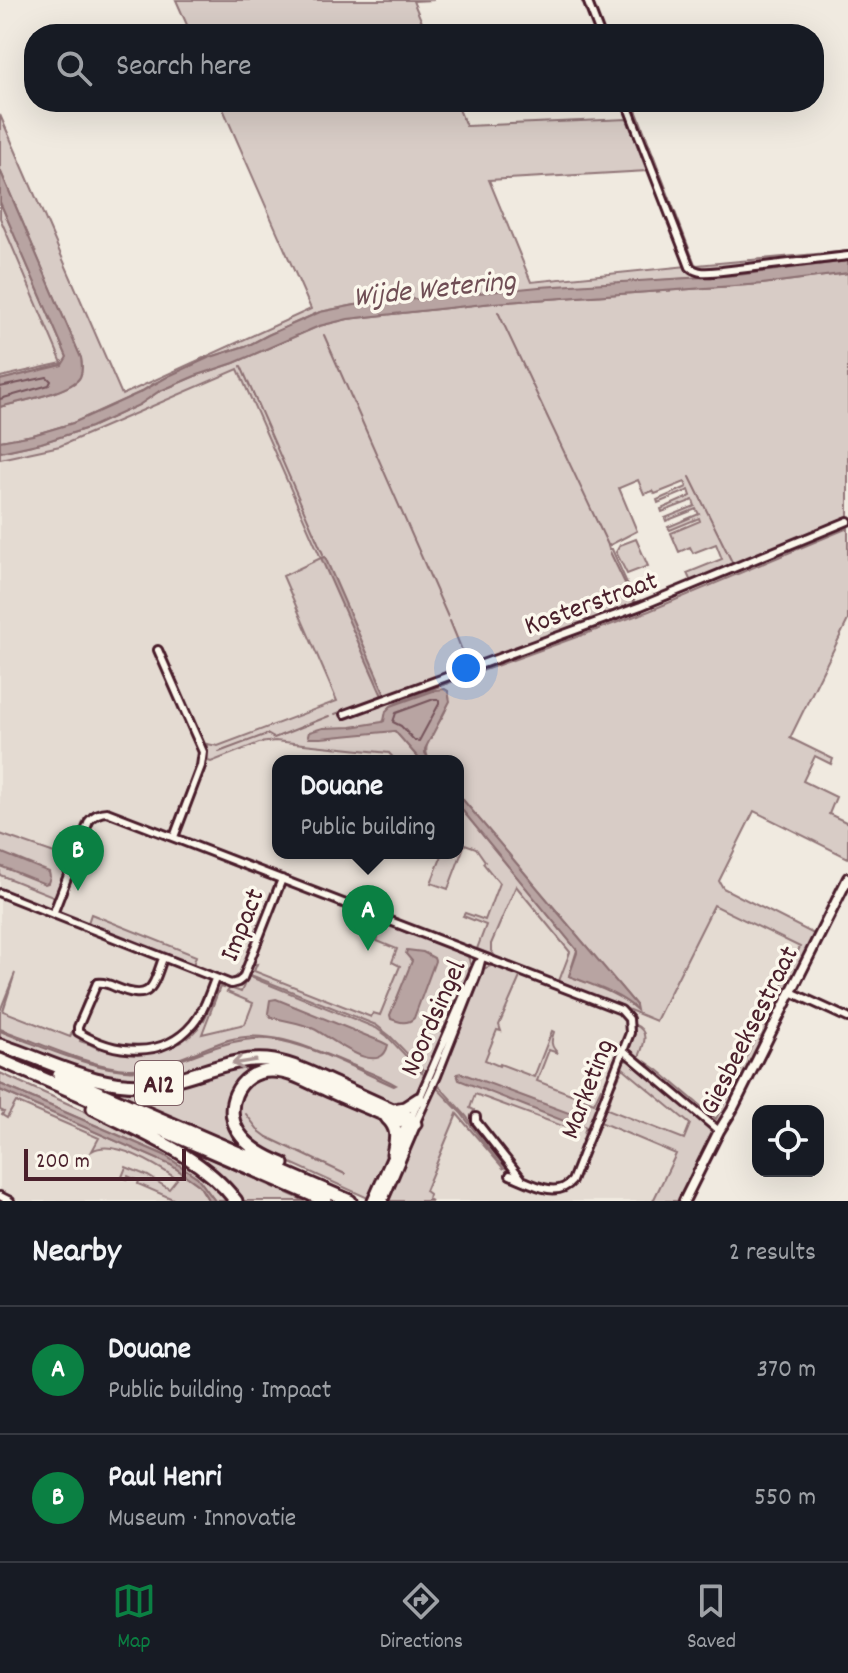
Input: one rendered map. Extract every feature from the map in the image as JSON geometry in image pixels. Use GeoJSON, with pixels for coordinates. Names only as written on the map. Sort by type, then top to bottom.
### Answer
{"type":"FeatureCollection","features":[{"type":"Feature","properties":{"kind":"highway","name":"A12"},"geometry":{"type":"LineString","coordinates":[[0,1048],[92,1079],[136,1085],[179,1079],[246,1061],[272,1061],[319,1076],[389,1113]]}},
{"type":"Feature","properties":{"kind":"highway","name":"A12"},"geometry":{"type":"LineString","coordinates":[[0,1048],[344,1198]]}},
{"type":"Feature","properties":{"kind":"highway","name":"A12"},"geometry":{"type":"LineString","coordinates":[[0,1060],[186,1156],[209,1171],[236,1201]]}},
{"type":"Feature","properties":{"kind":"highway","name":"A12"},"geometry":{"type":"LineString","coordinates":[[0,1060],[326,1201]]}},
{"type":"Feature","properties":{"kind":"highway","name":"A12"},"geometry":{"type":"LineString","coordinates":[[344,1198],[261,1153],[241,1137],[231,1108],[243,1082],[255,1074],[281,1072],[413,1119]]}},
{"type":"Feature","properties":{"kind":"highway"},"geometry":{"type":"LineString","coordinates":[[393,1154],[397,1137],[389,1113],[419,1099]]}},
{"type":"Feature","properties":{"kind":"main road","name":"Noordsingel"},"geometry":{"type":"LineString","coordinates":[[379,1198],[393,1154],[413,1119]]}},
{"type":"Feature","properties":{"kind":"main road","name":"Noordsingel"},"geometry":{"type":"LineString","coordinates":[[379,1198],[413,1119]]}},
{"type":"Feature","properties":{"kind":"street"},"geometry":{"type":"LineString","coordinates":[[587,0],[596,24]]}},
{"type":"Feature","properties":{"kind":"street"},"geometry":{"type":"LineString","coordinates":[[630,112],[693,270],[722,271],[848,256]]}},
{"type":"Feature","properties":{"kind":"street","name":"Kosterstraat"},"geometry":{"type":"LineString","coordinates":[[345,714],[641,606],[848,521]]}},
{"type":"Feature","properties":{"kind":"street"},"geometry":{"type":"LineString","coordinates":[[158,650],[203,752],[174,837]]}},
{"type":"Feature","properties":{"kind":"street"},"geometry":{"type":"LineString","coordinates":[[53,914],[89,821],[100,812],[107,812],[282,879]]}},
{"type":"Feature","properties":{"kind":"street","name":"Giesbeeksestraat"},"geometry":{"type":"LineString","coordinates":[[684,1201],[848,878]]}},
{"type":"Feature","properties":{"kind":"street","name":"Impact"},"geometry":{"type":"LineString","coordinates":[[0,893],[231,984],[243,978],[282,879],[482,957]]}},
{"type":"Feature","properties":{"kind":"street","name":"Marketing"},"geometry":{"type":"LineString","coordinates":[[482,957],[621,1010],[631,1026],[570,1185],[554,1191],[510,1175]]}},
{"type":"Feature","properties":{"kind":"street","name":"Noordsingel"},"geometry":{"type":"LineString","coordinates":[[413,1119],[482,957]]}},
{"type":"Feature","properties":{"kind":"street","name":"Noordsingel"},"geometry":{"type":"LineString","coordinates":[[413,1119],[482,957]]}},
{"type":"Feature","properties":{"kind":"street","name":"Impact"},"geometry":{"type":"LineString","coordinates":[[163,958],[154,984],[146,992],[132,994],[104,982],[97,983],[78,1032],[126,1050],[146,1050],[165,1044],[192,1025],[206,1004],[215,979]]}},
{"type":"Feature","properties":{"kind":"street"},"geometry":{"type":"LineString","coordinates":[[791,992],[848,1018]]}},
{"type":"Feature","properties":{"kind":"street"},"geometry":{"type":"LineString","coordinates":[[623,1050],[719,1131]]}},
{"type":"Feature","properties":{"kind":"street"},"geometry":{"type":"LineString","coordinates":[[476,1117],[522,1179]]}},
{"type":"Feature","properties":{"kind":"street"},"geometry":{"type":"LineString","coordinates":[[0,1196],[10,1201]]}},
{"type":"Feature","properties":{"kind":"shaded area"},"geometry":{"type":"Polygon","coordinates":[[[176,0],[434,0],[413,1],[423,24],[187,24],[176,0]]]}},
{"type":"Feature","properties":{"kind":"shaded area"},"geometry":{"type":"Polygon","coordinates":[[[224,112],[460,112],[466,126],[627,119],[647,171],[489,180],[531,282],[687,266],[699,275],[848,259],[738,275],[538,288],[355,305],[320,312],[251,344],[208,358],[73,423],[0,441],[0,407],[67,387],[80,377],[82,368],[81,358],[0,170],[0,115],[122,395],[311,309],[224,112]]]}},
{"type":"Feature","properties":{"kind":"shaded area"},"geometry":{"type":"Polygon","coordinates":[[[633,112],[637,112],[695,264],[848,251],[848,254],[709,270],[695,267],[633,112]]]}},
{"type":"Feature","properties":{"kind":"shaded area"},"geometry":{"type":"Polygon","coordinates":[[[0,187],[76,358],[69,378],[0,395],[0,187]]]}},
{"type":"Feature","properties":{"kind":"shaded area"},"geometry":{"type":"Polygon","coordinates":[[[0,202],[67,357],[63,365],[0,380],[0,377],[62,363],[0,218],[0,202]]]}},
{"type":"Feature","properties":{"kind":"shaded area"},"geometry":{"type":"Polygon","coordinates":[[[848,273],[848,520],[694,583],[687,573],[722,559],[716,544],[693,553],[690,547],[679,552],[671,533],[700,521],[699,518],[670,530],[668,527],[699,514],[696,509],[666,521],[665,518],[695,506],[693,500],[662,512],[661,509],[691,496],[689,490],[658,503],[657,500],[687,487],[685,482],[655,494],[653,491],[644,494],[638,480],[619,488],[637,531],[608,546],[637,606],[342,715],[344,719],[396,702],[649,611],[848,528],[848,620],[790,738],[833,759],[831,764],[815,756],[803,781],[836,797],[829,814],[848,823],[848,858],[754,811],[719,881],[723,888],[816,935],[789,990],[781,986],[800,947],[714,905],[656,1021],[559,981],[570,952],[516,886],[491,944],[495,956],[477,949],[486,925],[463,916],[465,913],[485,920],[499,883],[476,848],[465,844],[464,847],[464,812],[577,950],[569,976],[614,993],[636,1009],[636,1005],[464,801],[464,755],[427,755],[427,744],[449,701],[448,691],[434,690],[420,694],[388,709],[384,723],[416,755],[391,755],[275,741],[259,743],[208,761],[207,744],[218,746],[337,701],[283,576],[321,558],[238,369],[60,446],[0,459],[0,452],[91,427],[195,376],[234,363],[319,326],[348,319],[493,303],[762,284],[848,273]]]}},
{"type":"Feature","properties":{"kind":"shaded area"},"geometry":{"type":"Polygon","coordinates":[[[236,356],[391,706],[420,755],[272,755],[272,859],[464,859],[464,808],[590,958],[659,1015],[714,905],[800,947],[675,1201],[412,1201],[449,1109],[396,1085],[166,1063],[0,1029],[0,448],[236,356]]]}},
{"type":"Feature","properties":{"kind":"shaded area"},"geometry":{"type":"Polygon","coordinates":[[[636,539],[648,566],[627,574],[616,552],[620,545],[636,539]]]}},
{"type":"Feature","properties":{"kind":"shaded area"},"geometry":{"type":"Polygon","coordinates":[[[0,834],[69,858],[55,897],[0,875],[0,866],[5,867],[0,854],[0,834]]]}},
{"type":"Feature","properties":{"kind":"shaded area"},"geometry":{"type":"Polygon","coordinates":[[[441,859],[459,859],[448,889],[431,883],[441,859]]]}},
{"type":"Feature","properties":{"kind":"shaded area"},"geometry":{"type":"Polygon","coordinates":[[[91,914],[196,956],[193,965],[88,923],[91,914]]]}},
{"type":"Feature","properties":{"kind":"shaded area"},"geometry":{"type":"Polygon","coordinates":[[[378,919],[407,933],[457,950],[470,962],[467,976],[416,1094],[399,1107],[284,1059],[139,1081],[102,1077],[0,1040],[0,1011],[15,973],[3,1011],[70,1037],[84,1000],[76,1026],[80,1041],[89,1044],[91,1041],[91,1045],[99,1049],[101,1045],[131,1052],[149,1050],[178,1040],[180,1043],[185,1035],[188,1038],[198,1028],[195,1025],[200,1017],[204,1020],[217,992],[213,990],[217,984],[224,986],[220,987],[202,1034],[245,1024],[253,1003],[227,992],[230,988],[241,992],[248,976],[376,1028],[422,1073],[423,1070],[376,1025],[248,974],[251,965],[257,964],[254,971],[371,1017],[373,1013],[380,1015],[400,966],[392,962],[397,949],[377,941],[382,926],[373,922],[378,919]]]}},
{"type":"Feature","properties":{"kind":"shaded area"},"geometry":{"type":"Polygon","coordinates":[[[493,965],[520,977],[499,1025],[501,1031],[497,1030],[485,1060],[534,1077],[554,1032],[552,1043],[558,1053],[549,1050],[537,1081],[594,1103],[601,1088],[604,1089],[589,1132],[584,1133],[586,1127],[580,1124],[576,1131],[475,1094],[470,1108],[474,1110],[471,1118],[517,1174],[509,1172],[466,1116],[439,1086],[438,1089],[461,1113],[504,1169],[457,1114],[425,1191],[432,1201],[386,1201],[446,1061],[478,975],[493,965]]]}},
{"type":"Feature","properties":{"kind":"shaded area"},"geometry":{"type":"Polygon","coordinates":[[[779,990],[787,994],[719,1126],[714,1125],[629,1051],[635,1025],[644,1035],[639,1057],[716,1119],[779,990]]]}},
{"type":"Feature","properties":{"kind":"shaded area"},"geometry":{"type":"Polygon","coordinates":[[[628,1060],[714,1130],[682,1201],[653,1201],[676,1154],[600,1122],[613,1090],[607,1109],[684,1139],[690,1124],[623,1068],[615,1085],[624,1061],[628,1060]]]}},
{"type":"Feature","properties":{"kind":"shaded area"},"geometry":{"type":"Polygon","coordinates":[[[268,1064],[289,1072],[253,1072],[230,1115],[263,1157],[59,1069],[117,1085],[239,1065],[268,1064]]]}},
{"type":"Feature","properties":{"kind":"shaded area"},"geometry":{"type":"Polygon","coordinates":[[[0,1073],[188,1160],[233,1201],[215,1201],[197,1177],[164,1155],[0,1084],[0,1073]]]}},
{"type":"Feature","properties":{"kind":"shaded area"},"geometry":{"type":"Polygon","coordinates":[[[265,1075],[286,1078],[382,1119],[394,1137],[370,1199],[271,1154],[250,1140],[237,1121],[236,1102],[250,1082],[265,1075]]]}},
{"type":"Feature","properties":{"kind":"shaded area"},"geometry":{"type":"Polygon","coordinates":[[[0,1086],[161,1156],[212,1201],[0,1201],[0,1086]]]}},
{"type":"Feature","properties":{"kind":"shaded area"},"geometry":{"type":"Polygon","coordinates":[[[0,1090],[171,1165],[199,1185],[209,1201],[172,1201],[138,1184],[139,1181],[122,1177],[126,1167],[169,1189],[177,1179],[148,1161],[123,1151],[101,1148],[92,1151],[99,1138],[16,1102],[7,1118],[0,1110],[0,1090]]]}},
{"type":"Feature","properties":{"kind":"shaded area"},"geometry":{"type":"Polygon","coordinates":[[[170,1141],[305,1201],[241,1201],[227,1182],[210,1167],[170,1141]]]}},
{"type":"Feature","properties":{"kind":"water"},"geometry":{"type":"Polygon","coordinates":[[[0,170],[81,358],[82,368],[80,377],[67,387],[0,407],[0,380],[62,365],[67,357],[0,202],[0,170]]]}},
{"type":"Feature","properties":{"kind":"water"},"geometry":{"type":"Polygon","coordinates":[[[848,261],[848,273],[762,284],[493,303],[348,319],[319,326],[234,363],[195,376],[91,427],[0,452],[0,441],[73,423],[208,358],[251,344],[320,312],[355,305],[539,287],[738,275],[848,261]]]}},
{"type":"Feature","properties":{"kind":"water"},"geometry":{"type":"Polygon","coordinates":[[[325,557],[385,694],[382,696],[321,558],[325,557]]]}},
{"type":"Feature","properties":{"kind":"water"},"geometry":{"type":"Polygon","coordinates":[[[436,690],[448,691],[450,701],[425,749],[426,755],[416,755],[395,731],[321,738],[308,736],[309,732],[323,728],[382,722],[391,706],[436,690]]]}},
{"type":"Feature","properties":{"kind":"water"},"geometry":{"type":"Polygon","coordinates":[[[464,801],[636,1005],[637,1010],[614,994],[569,976],[577,950],[464,812],[464,801]]]}},
{"type":"Feature","properties":{"kind":"water"},"geometry":{"type":"Polygon","coordinates":[[[0,852],[49,872],[48,883],[0,866],[0,852]]]}},
{"type":"Feature","properties":{"kind":"water"},"geometry":{"type":"Polygon","coordinates":[[[407,950],[423,952],[435,961],[414,1018],[403,1022],[391,1019],[390,1015],[412,961],[406,954],[407,950]]]}},
{"type":"Feature","properties":{"kind":"water"},"geometry":{"type":"Polygon","coordinates":[[[276,999],[388,1045],[383,1055],[375,1058],[354,1053],[309,1027],[271,1017],[268,1013],[270,1000],[276,999]]]}},
{"type":"Feature","properties":{"kind":"water"},"geometry":{"type":"Polygon","coordinates":[[[0,1029],[81,1059],[128,1069],[167,1063],[228,1040],[244,1037],[276,1038],[322,1053],[396,1085],[284,1041],[252,1039],[235,1042],[172,1063],[139,1070],[124,1070],[74,1059],[0,1029]]]}},
{"type":"Feature","properties":{"kind":"water"},"geometry":{"type":"Polygon","coordinates":[[[457,1074],[577,1116],[574,1125],[459,1080],[457,1074]]]}},
{"type":"Feature","properties":{"kind":"water"},"geometry":{"type":"Polygon","coordinates":[[[0,1084],[164,1155],[197,1177],[215,1201],[209,1201],[199,1185],[171,1165],[0,1090],[0,1084]]]}},
{"type":"Feature","properties":{"kind":"waterway","name":"Wijde Wetering"},"geometry":{"type":"LineString","coordinates":[[498,312],[608,545]]}},
{"type":"Feature","properties":{"kind":"waterway"},"geometry":{"type":"LineString","coordinates":[[324,335],[448,617]]}},
{"type":"Feature","properties":{"kind":"waterway"},"geometry":{"type":"LineString","coordinates":[[241,366],[323,554]]}},
{"type":"Feature","properties":{"kind":"waterway"},"geometry":{"type":"LineString","coordinates":[[690,477],[733,564],[806,534]]}},
{"type":"Feature","properties":{"kind":"waterway"},"geometry":{"type":"LineString","coordinates":[[810,532],[848,516]]}},
{"type":"Feature","properties":{"kind":"waterway"},"geometry":{"type":"LineString","coordinates":[[501,653],[635,604],[610,552]]}},
{"type":"Feature","properties":{"kind":"waterway"},"geometry":{"type":"LineString","coordinates":[[450,621],[468,665]]}},
{"type":"Feature","properties":{"kind":"waterway"},"geometry":{"type":"LineString","coordinates":[[461,667],[496,655]]}},
{"type":"Feature","properties":{"kind":"waterway"},"geometry":{"type":"LineString","coordinates":[[395,692],[456,669]]}},
{"type":"Feature","properties":{"kind":"waterway"},"geometry":{"type":"LineString","coordinates":[[352,708],[378,698]]}},
{"type":"Feature","properties":{"kind":"waterway"},"geometry":{"type":"LineString","coordinates":[[335,714],[343,711]]}},
{"type":"Feature","properties":{"kind":"waterway"},"geometry":{"type":"LineString","coordinates":[[219,752],[267,734],[274,738],[329,716]]}},
{"type":"Feature","properties":{"kind":"waterway"},"geometry":{"type":"LineString","coordinates":[[246,1114],[267,1137],[345,1174]]}},
{"type":"Feature","properties":{"kind":"place","name":"Paul Henri"},"geometry":{"type":"Point","coordinates":[78,891]}},
{"type":"Feature","properties":{"kind":"place","name":"Douane"},"geometry":{"type":"Point","coordinates":[368,951]}}]}
